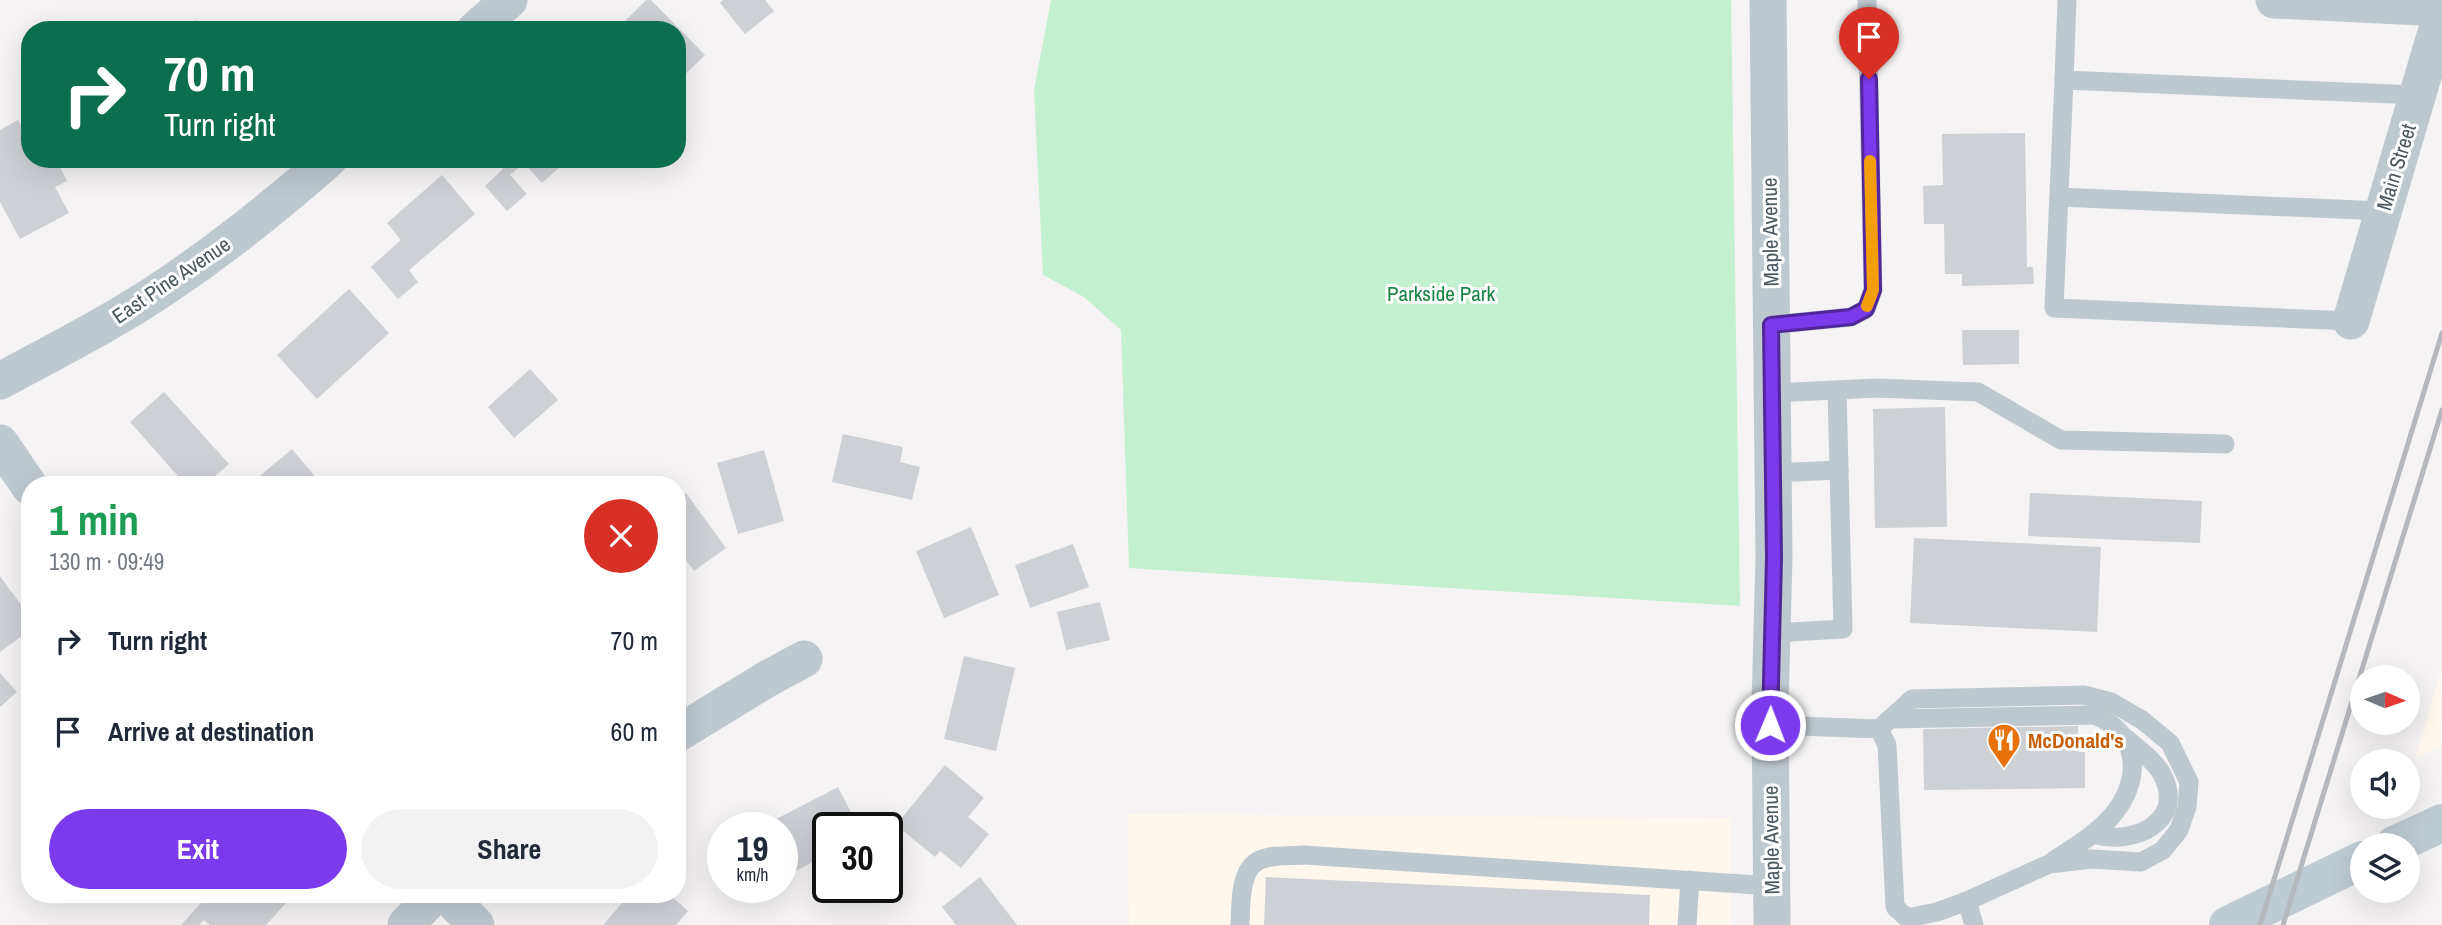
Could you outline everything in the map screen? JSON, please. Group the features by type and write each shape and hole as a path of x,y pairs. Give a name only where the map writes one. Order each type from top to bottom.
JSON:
{"main road":[{"path":"2420,833 2442,823"},
{"path":"2228,925 2350,866"}],"street":[{"path":"485,21 509,0"},
{"name":"Maple Avenue","path":"1768,0 1774,558 1770,725 1772,925"},
{"path":"2274,0 2442,10"},
{"name":"Main Street","path":"2351,321 2442,10"},
{"name":"East Pine Avenue","path":"0,381 109,322 167,286 219,249 318,168"},
{"path":"0,443 22,476"},
{"path":"686,728 804,659"},
{"path":"406,925 427,903"},
{"path":"455,903 477,925"}],"lane":[{"path":"1771,325 1851,317 1866,309 1873,290 1867,0"},
{"path":"2067,0 2054,308 2351,321"},
{"path":"2064,80 2418,95"},
{"path":"2059,197 2382,211"},
{"path":"1772,393 1877,388 1978,392 2061,440 2225,444"},
{"path":"1772,633 1843,629 1837,390"},
{"path":"1773,473 1839,470"},
{"path":"1885,724 1913,699 2084,695 2111,702 2142,720 2170,743 2189,782 2187,807 2179,830 2163,850 2141,862 2092,859 2049,863"},
{"path":"1770,725 1885,724 2094,715 2120,730 2157,766 2167,787 2164,811 2158,823 2145,832 2118,839 2092,834"},
{"path":"1885,724 1895,907 1907,918 1938,918 1967,901 2049,863 2092,834 2110,818 2127,788 2131,769 2131,749 2127,739"},
{"path":"1240,925 1242,892 1248,873 1258,861 1274,857 1304,855 1772,886"},
{"path":"1687,925 1690,880"},
{"path":"1967,901 1974,925"}],"shaded area":[{"path":"2442,667 2442,745 2420,756 2418,749"},
{"path":"1128,814 1731,818 1731,925 1129,925"}],"green space":[{"name":"Parkside Park","path":"1051,0 1731,0 1740,606 1129,568 1121,330 1084,297 1043,275 1034,90"}],"building":[{"path":"646,0 651,0 672,21 625,21"},
{"path":"723,0 765,0 774,11 745,34 720,3"},
{"path":"686,36 705,55 686,73"},
{"path":"18,120 21,126 21,168 60,168 67,181 55,187 69,213 20,239 0,202 0,130"},
{"path":"2025,133 2027,267 2033,267 2034,284 1962,286 1962,274 1945,274 1944,224 1924,224 1923,186 1943,185 1942,134"},
{"path":"518,168 510,175 527,194 507,211 485,186 503,169"},
{"path":"528,168 559,168 542,183"},
{"path":"442,175 475,214 409,270 418,282 398,299 371,267 401,240 387,223"},
{"path":"349,289 389,333 317,399 277,355"},
{"path":"1962,330 2019,330 2019,364 1963,365"},
{"path":"530,369 558,400 514,438 488,407"},
{"path":"164,392 229,464 215,476 178,476 130,422"},
{"path":"1945,407 1947,527 1875,528 1873,409"},
{"path":"843,434 903,447 900,462 920,467 912,500 832,482"},
{"path":"292,449 314,476 260,476"},
{"path":"764,450 784,521 738,534 717,463"},
{"path":"686,493 726,548 694,571 686,560"},
{"path":"2030,493 2202,501 2200,543 2028,536"},
{"path":"971,527 999,595 944,618 916,551"},
{"path":"1914,538 2101,547 2097,632 1910,623"},
{"path":"1073,544 1089,587 1030,608 1015,565"},
{"path":"0,576 21,605 21,637 0,652"},
{"path":"1100,602 1110,640 1066,650 1057,612"},
{"path":"964,656 1015,668 996,751 944,739"},
{"path":"0,673 17,692 0,707"},
{"name":"McDonald's","path":"2078,726 2079,752 2085,752 2085,788 1924,790 1923,729"},
{"path":"945,765 984,798 968,817 989,834 961,868 940,851 935,857 903,831 903,816"},
{"path":"838,787 851,812 812,812 812,862 798,870 798,812 790,812"},
{"path":"980,877 1017,925 956,925 942,907"},
{"path":"1266,877 1650,895 1649,925 1264,925"},
{"path":"201,903 286,903 266,925 210,925 204,920 199,925 181,925"},
{"path":"622,903 679,903 688,911 676,925 603,925"}],"railway":[{"path":"2260,925 2442,333"},
{"path":"2283,925 2442,410"}],"slow traffic":[{"path":"1867,306 1873,290 1870,161"}],"place":[{"name":"McDonald's","path":"2004,770"}],"route":[{"path":"1770,725 1774,558 1771,325 1851,317 1866,309 1873,290 1869,79"}]}
